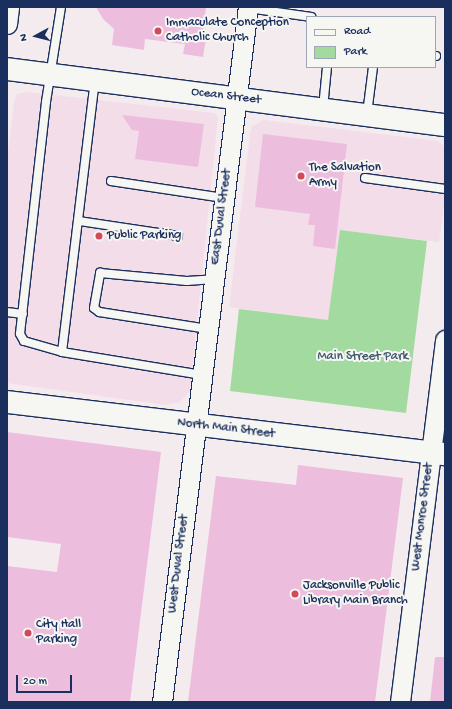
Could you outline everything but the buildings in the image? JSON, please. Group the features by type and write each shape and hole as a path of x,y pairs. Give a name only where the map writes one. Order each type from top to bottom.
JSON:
{"main road":[{"name":"Ocean Street","path":"7,69 445,125"},
{"name":"North Main Street","path":"7,402 196,426 438,453"}],"street":[{"path":"7,24 9,7"},
{"name":"East Duval Street","path":"196,426 248,7"},
{"name":"West Monroe Street","path":"400,702 438,453 445,340"},
{"name":"West Duval Street","path":"162,702 196,426"}],"lane":[{"path":"61,7 52,75 46,102 20,334 24,341 62,352 202,375"},
{"path":"248,7 306,16"},
{"path":"322,110 327,68"},
{"path":"367,115 373,68"},
{"path":"62,352 95,81"},
{"path":"365,178 445,189"},
{"path":"111,181 224,198"},
{"path":"79,221 178,236"},
{"path":"208,329 99,312 94,308 100,274 187,281 214,279"},
{"path":"7,312 23,314"}],"shaded area":[{"name":"Public Parking","path":"27,92 214,113 218,117 190,391 180,402 165,405 7,383 7,160 14,103 17,94"},
{"path":"264,120 438,141 445,147 445,197 439,242 340,230 328,320 229,307 250,135 252,126"}],"green space":[{"name":"Main Street Park","path":"340,230 427,241 406,413 230,391 239,309 328,320"}],"place":[{"name":"Immaculate Conception Catholic Church","path":"158,31"},
{"name":"The Salvation Army","path":"301,176"},
{"name":"Public Parking","path":"99,236"},
{"name":"Jacksonville Public Library Main Branch","path":"295,594"},
{"name":"City Hall Parking","path":"28,633"}]}
